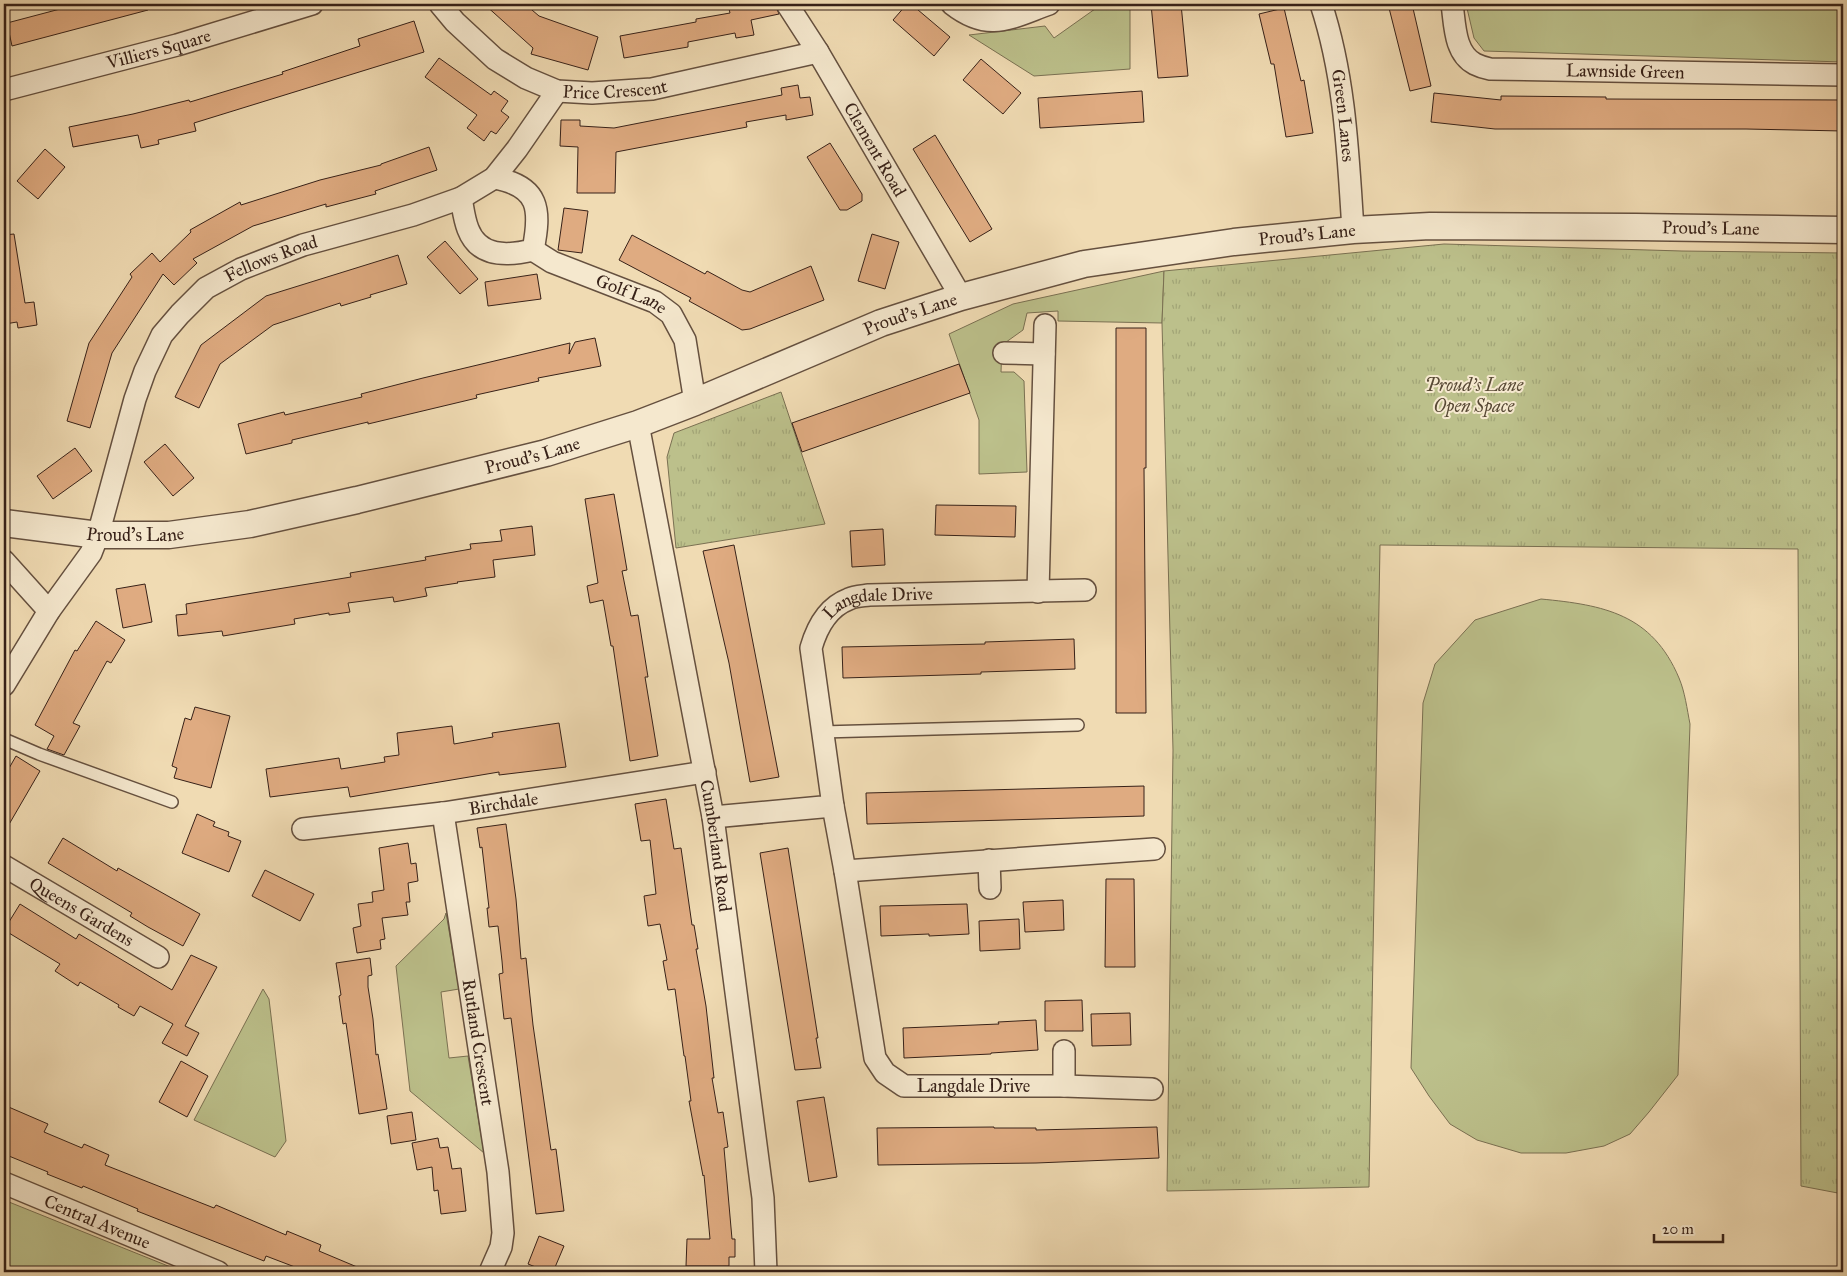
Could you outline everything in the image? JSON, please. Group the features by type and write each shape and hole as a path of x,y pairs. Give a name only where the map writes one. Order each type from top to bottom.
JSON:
{"street":[{"name":"Villiers Square","path":"4,90 177,45 312,4"},
{"name":"Price Crescent","path":"440,4 455,22 495,59 526,78 557,91 592,93 652,89 818,52"},
{"name":"Clement Road","path":"787,4 818,52 961,297"},
{"path":"952,4 963,13 982,20 1004,21 1049,4"},
{"name":"Green Lanes","path":"1321,4 1331,34 1340,80 1347,136 1353,230"},
{"name":"Lawnside Green","path":"1452,4 1457,40 1462,53 1473,64 1490,69 1843,75"},
{"name":"Fellows Road","path":"4,685 49,611 91,553 98,535 134,399 144,372 162,335 180,314 206,288 241,270 303,245 413,215 461,198 494,178 518,149 557,91"},
{"path":"461,198 468,230 485,250 514,255 533,250 537,229 536,208 532,198 526,190 508,180 494,178"},
{"name":"Proud's Lane","path":"4,522 98,535 169,535 250,524 357,500 546,453 638,424 882,323 961,297 1084,264 1234,242 1353,230 1459,226 1843,230"},
{"name":"Golf Lane","path":"533,250 552,262 655,302 671,314 685,340 695,402"},
{"path":"1038,592 1045,324"},
{"path":"1004,353 1044,354"},
{"name":"Cumberland Road","path":"638,424 713,817 763,1198 766,1272"},
{"path":"4,561 49,611"},
{"name":"Langdale Drive","path":"1085,590 869,595 849,599 830,611 816,630 811,648 822,732 875,1058 885,1073 904,1086 1064,1086 1152,1089"},
{"name":"Birchdale","path":"303,829 443,813 705,772"},
{"path":"713,817 833,806"},
{"name":"Rutland Crescent","path":"443,813 498,1172 503,1233 501,1247 490,1272"},
{"path":"845,871 1154,849"},
{"path":"989,860 990,888"},
{"name":"Queens Gardens","path":"4,866 158,957"},
{"path":"1064,1051 1064,1086"},
{"name":"Central Avenue","path":"4,1183 218,1272"}],"lane":[{"path":"822,732 1078,725"},
{"path":"4,738 39,754 172,802"}],"green space":[{"path":"1102,4 1130,4 1130,69 1034,76 969,35 1045,26 1054,38"},
{"path":"1466,4 1843,5 1843,62 1484,51 1474,38"},
{"name":"Proud's Lane Open Space","path":"1444,244 1682,251 1843,253 1843,1194 1801,1186 1798,549 1380,545 1369,1187 1167,1191 1173,750 1162,323 1164,271"},
{"path":"1164,271 1162,323 1058,321 1058,311 1027,313 1023,330 1002,345 1001,372 1014,372 1024,381 1027,472 979,474 979,420 949,334 1013,304"},
{"path":"781,392 825,524 676,548 667,457 674,433"},
{"path":"1541,599 1564,601 1605,610 1624,617 1640,626 1668,656 1679,678 1690,724 1678,1075 1630,1134 1604,1146 1566,1153 1521,1153 1477,1140 1450,1124 1411,1068 1423,703 1435,664 1475,620"},
{"path":"446,913 459,989 441,992 449,1058 468,1056 484,1153 410,1091 396,966 444,919"},
{"path":"263,989 269,999 286,1141 275,1157 194,1120"},
{"path":"4,1200 183,1272 4,1272"}],"building":[{"path":"79,4 147,4 148,10 12,46 7,23"},
{"path":"484,4 525,4 539,16 598,37 588,70 531,54 533,48"},
{"path":"735,4 775,4 779,14 751,20 754,35 736,38 735,33 688,42 688,47 624,58 620,36 696,22 696,19 730,13 729,9 736,8"},
{"path":"907,4 911,4 950,37 934,56 893,20"},
{"path":"1151,4 1181,4 1188,76 1158,78"},
{"path":"1388,4 1412,4 1431,86 1410,91"},
{"path":"1284,8 1301,81 1304,80 1313,133 1286,137 1274,64 1271,64 1259,14"},
{"path":"414,21 424,52 194,123 196,131 158,140 159,144 141,148 138,135 73,147 69,127 189,100 190,102 283,74 282,72 360,46 358,39"},
{"path":"439,58 491,95 494,91 508,101 501,111 509,117 496,134 491,131 484,141 467,128 477,115 425,77"},
{"path":"981,59 1021,93 1003,114 963,80"},
{"path":"798,85 800,98 810,97 813,115 786,120 786,115 746,122 747,127 616,152 615,193 577,193 578,147 560,146 561,120 580,120 580,126 614,128 782,95 781,88"},
{"path":"1142,91 1144,122 1040,128 1038,98"},
{"path":"1434,93 1501,100 1501,96 1606,97 1606,99 1843,100 1843,131 1495,129 1431,122"},
{"path":"935,135 992,229 970,242 913,149"},
{"path":"830,143 862,194 862,201 847,210 840,210 807,157"},
{"path":"429,147 437,170 375,191 376,194 326,207 326,204 253,226 193,259 197,263 174,285 163,274 112,353 90,428 67,421 89,343 132,277 130,274 152,253 160,262 191,232 190,230 240,202 241,205 320,180 381,165"},
{"path":"45,149 65,167 38,199 17,181"},
{"path":"564,208 588,211 582,253 558,250"},
{"path":"14,234 25,303 34,302 37,325 18,328 17,322 5,324 4,314 4,306 7,306 4,288 4,235"},
{"path":"872,234 899,242 885,289 858,281"},
{"path":"632,235 705,274 707,271 742,290 750,292 811,266 824,300 750,329 742,330 689,301 691,298 619,260"},
{"path":"445,241 478,279 460,294 427,257"},
{"path":"398,255 407,284 370,295 371,297 341,306 340,303 273,325 220,364 199,408 175,397 201,345 266,296"},
{"path":"537,274 541,299 488,306 485,282"},
{"path":"1116,328 1146,328 1146,468 1144,468 1146,713 1116,713"},
{"path":"595,338 601,366 538,378 539,381 476,395 477,398 292,440 292,443 246,454 238,424 284,412 285,415 362,397 361,394 570,343 569,354 575,342"},
{"path":"959,364 970,393 802,452 792,423"},
{"path":"165,444 194,478 173,496 144,462"},
{"path":"75,448 92,471 53,499 37,476"},
{"path":"614,494 627,570 622,571 631,616 638,615 648,677 645,677 658,756 630,761 613,646 611,646 603,600 590,603 587,586 598,583 585,499"},
{"path":"936,505 1016,506 1015,537 935,535"},
{"path":"532,526 535,555 493,560 495,577 425,588 427,596 394,602 393,597 348,603 350,612 329,615 329,613 294,619 295,624 223,636 222,631 178,636 176,615 187,614 186,604 351,577 350,573 426,560 425,557 471,549 470,544 502,541 500,530"},
{"path":"883,529 885,565 852,567 850,531"},
{"path":"734,545 779,777 750,782 729,663 703,551"},
{"path":"145,584 152,622 123,628 116,589"},
{"path":"96,621 125,640 111,663 107,661 73,723 80,726 64,755 47,749 54,736 35,725 75,650 77,651"},
{"path":"1074,639 1075,669 843,678 842,647 985,644 985,642"},
{"path":"195,707 230,716 211,788 174,778 177,768 172,766 185,718 191,720"},
{"path":"559,723 566,767 499,775 499,772 350,797 348,787 270,797 266,769 339,758 341,769 385,762 384,757 399,755 397,733 452,726 454,744 493,737 492,733"},
{"path":"16,756 40,771 4,833 4,777"},
{"path":"1144,786 1144,816 867,824 866,793"},
{"path":"666,799 674,849 681,848 706,1006 714,1078 712,1078 718,1113 723,1112 728,1147 724,1148 732,1239 735,1239 735,1257 729,1257 729,1266 686,1266 687,1239 710,1239 704,1175 689,1101 691,1101 675,989 668,990 663,961 667,960 660,924 648,926 644,896 656,894 650,840 641,841 635,804"},
{"path":"197,814 215,822 213,826 229,832 228,836 241,841 229,872 182,853"},
{"path":"506,824 516,899 521,959 526,958 533,1025 551,1150 556,1149 564,1211 536,1214 511,1018 504,1019 499,974 503,973 498,926 489,927 487,908 489,908 482,847 480,848 477,828"},
{"path":"63,838 117,871 118,868 200,914 183,946 130,916 132,913 48,863"},
{"path":"408,843 411,864 416,863 418,881 408,883 410,902 406,902 408,915 382,918 385,939 380,940 381,949 357,953 353,928 361,926 358,904 373,902 372,892 384,890 379,848"},
{"path":"788,848 821,1068 795,1070 760,853"},
{"path":"265,870 314,894 300,921 252,896"},
{"path":"1106,879 1134,879 1135,967 1105,967"},
{"path":"1063,900 1064,930 1025,932 1023,902"},
{"path":"20,904 76,939 79,934 172,990 191,955 217,967 185,1026 199,1033 187,1056 162,1043 173,1024 140,1006 134,1016 80,982 78,986 55,971 60,964 4,930"},
{"path":"967,904 969,934 881,936 880,906"},
{"path":"1019,919 1020,949 980,951 979,921"},
{"path":"370,958 372,975 368,976 368,987 376,1055 378,1054 387,1109 359,1114 346,1023 343,1024 336,963"},
{"path":"1082,1000 1083,1031 1045,1031 1045,1001"},
{"path":"1130,1013 1131,1045 1092,1046 1091,1014"},
{"path":"1036,1020 1038,1050 904,1058 903,1028 999,1024 998,1022"},
{"path":"181,1061 208,1076 187,1117 159,1102"},
{"path":"824,1097 837,1177 809,1182 797,1101"},
{"path":"4,1105 48,1124 44,1132 82,1148 84,1144 109,1155 105,1165 214,1208 216,1205 286,1235 287,1231 321,1245 319,1251 369,1272 308,1272 266,1256 264,1261 137,1211 138,1209 83,1186 82,1188 47,1174 48,1172 4,1154"},
{"path":"412,1112 416,1140 391,1144 387,1116"},
{"path":"1157,1127 1159,1158 1036,1163 878,1165 877,1128 1036,1128 1036,1130"},
{"path":"438,1138 440,1148 448,1147 452,1169 461,1168 466,1211 441,1214 438,1190 434,1191 432,1167 417,1170 412,1143"},
{"path":"539,1236 564,1246 553,1272 548,1272 528,1264"}]}
